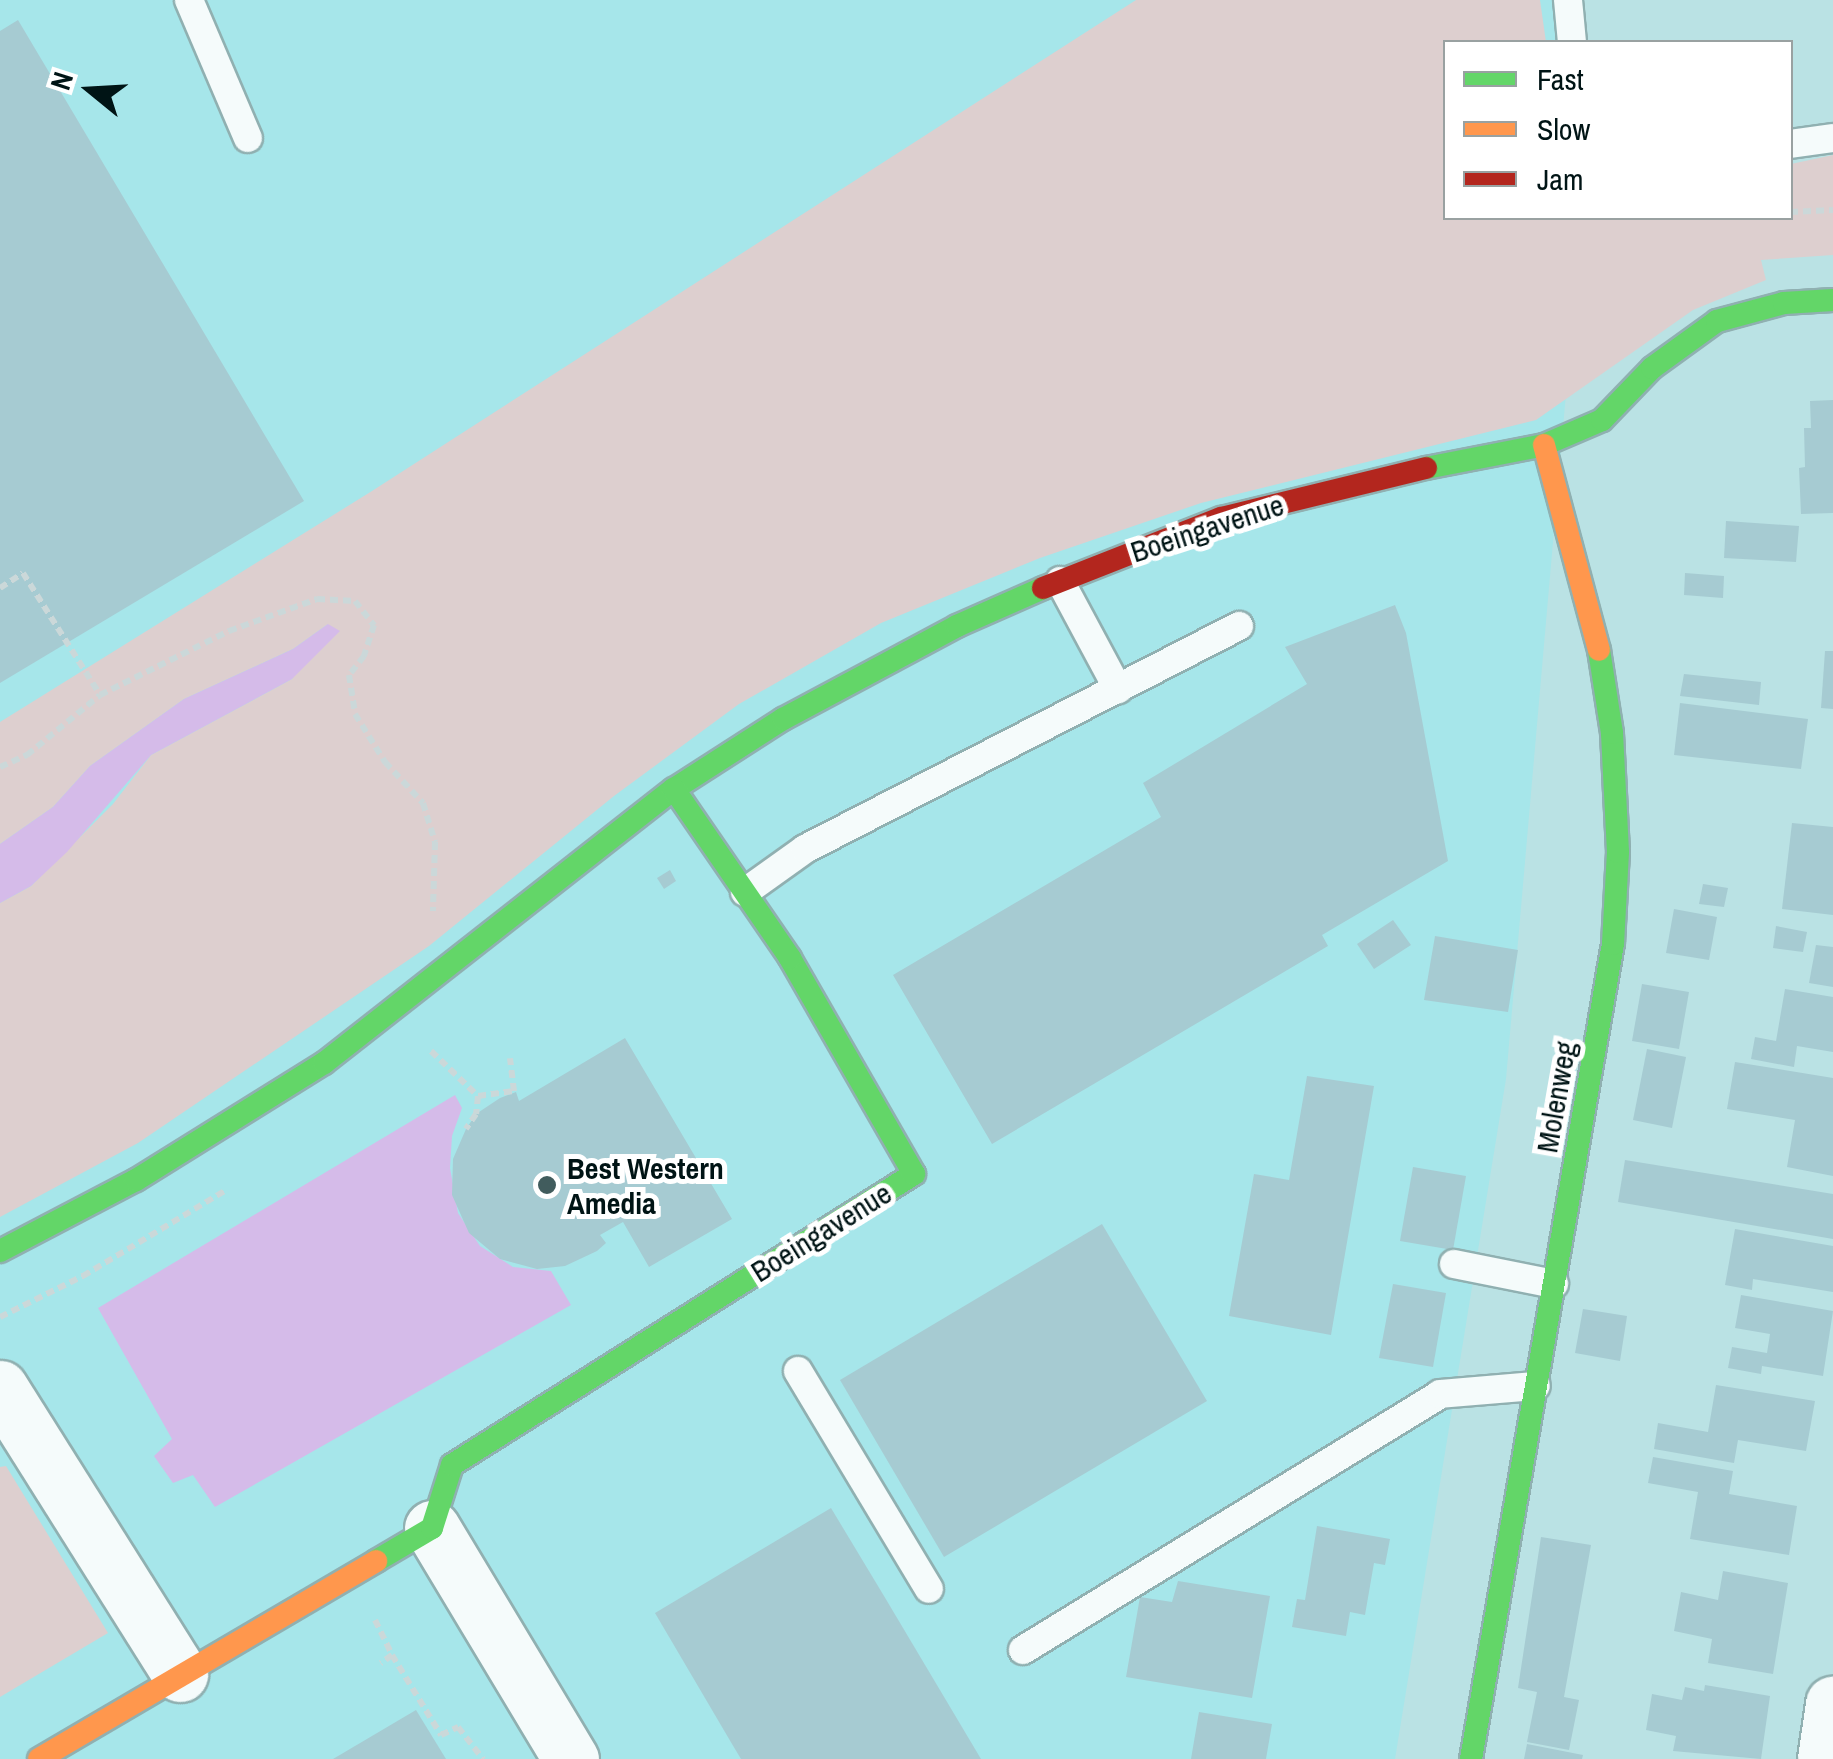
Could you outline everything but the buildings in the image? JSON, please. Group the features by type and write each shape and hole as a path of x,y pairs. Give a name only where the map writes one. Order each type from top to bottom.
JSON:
{"street":[{"name":"Boeingavenue","path":"0,1252 136,1180 324,1062 674,789 783,719 957,626 1221,518 1388,476 1544,446 1602,420 1652,368 1717,321 1784,304 1833,300"},
{"name":"Molenweg","path":"1471,1759 1612,944 1618,852 1612,733 1594,622 1544,446"},
{"name":"Boeingavenue","path":"432,1528 452,1464 914,1174 790,958 674,789"},
{"path":"0,1388 180,1674"},
{"path":"39,1759 432,1528 571,1759"},
{"path":"1825,1759 1833,1704"}],"lane":[{"path":"189,0 248,138"},
{"path":"1568,0 1572,40"},
{"path":"1793,144 1833,138"},
{"path":"1060,581 1118,688"},
{"path":"745,892 805,849 1240,626"},
{"path":"1454,1264 1554,1284"},
{"path":"798,1370 929,1588"},
{"path":"1023,1650 1440,1394 1536,1386"}],"path":[{"path":"1793,212 1833,210"},
{"path":"0,588 24,573 100,695"},
{"path":"0,767 26,755 100,695 229,631 317,598 355,601 374,625 364,656 350,675 355,714 385,762 423,803 435,842 436,977"},
{"path":"431,1051 478,1096"},
{"path":"478,1096 514,1091 510,1058"},
{"path":"466,1128 476,1114 478,1096"},
{"path":"392,1654 441,1736 458,1727 483,1759"}],"shaded area":[{"path":"0,0 1559,0 1563,40 1443,40 1443,220 1581,222 1506,1079 1395,1759 0,1759"},
{"path":"1136,0 1540,0 1546,40 1443,40 1443,220 1793,220 1793,164 1833,155 1833,255 1761,260 1766,280 1693,310 1536,420 1201,503 1040,558 881,623 739,704 614,796 429,946 138,1143 0,1217 0,903 31,886 113,804 151,755 292,679 328,624 293,649 184,699 90,766 53,807 0,844 0,722 372,491"},
{"path":"328,624 340,631 292,679 151,755 67,852 31,886 0,903 0,844 53,807 90,766 184,699 293,649"},
{"path":"455,1095 462,1108 452,1136 450,1168 458,1213 480,1246 513,1267 551,1271 571,1305 215,1507 193,1475 173,1483 154,1456 172,1439 98,1308"},
{"path":"6,1466 108,1633 0,1697 0,1467"}],"traffic: fast":[{"path":"1426,468 1544,445 1602,420 1652,368 1717,321 1784,303 1833,300"},
{"path":"0,1251 136,1180 324,1063 674,789 783,719 957,626 1043,588"},
{"path":"1471,1759 1613,944 1618,852 1612,733 1599,650"},
{"path":"376,1561 432,1528 452,1465 914,1174 790,958 674,789"}],"traffic: slow":[{"path":"1544,445 1599,650"},
{"path":"39,1759 376,1561"}],"traffic: jam":[{"path":"1043,588 1221,518 1426,468"}],"place":[{"name":"Best Western Amedia","path":"547,1185"}]}
